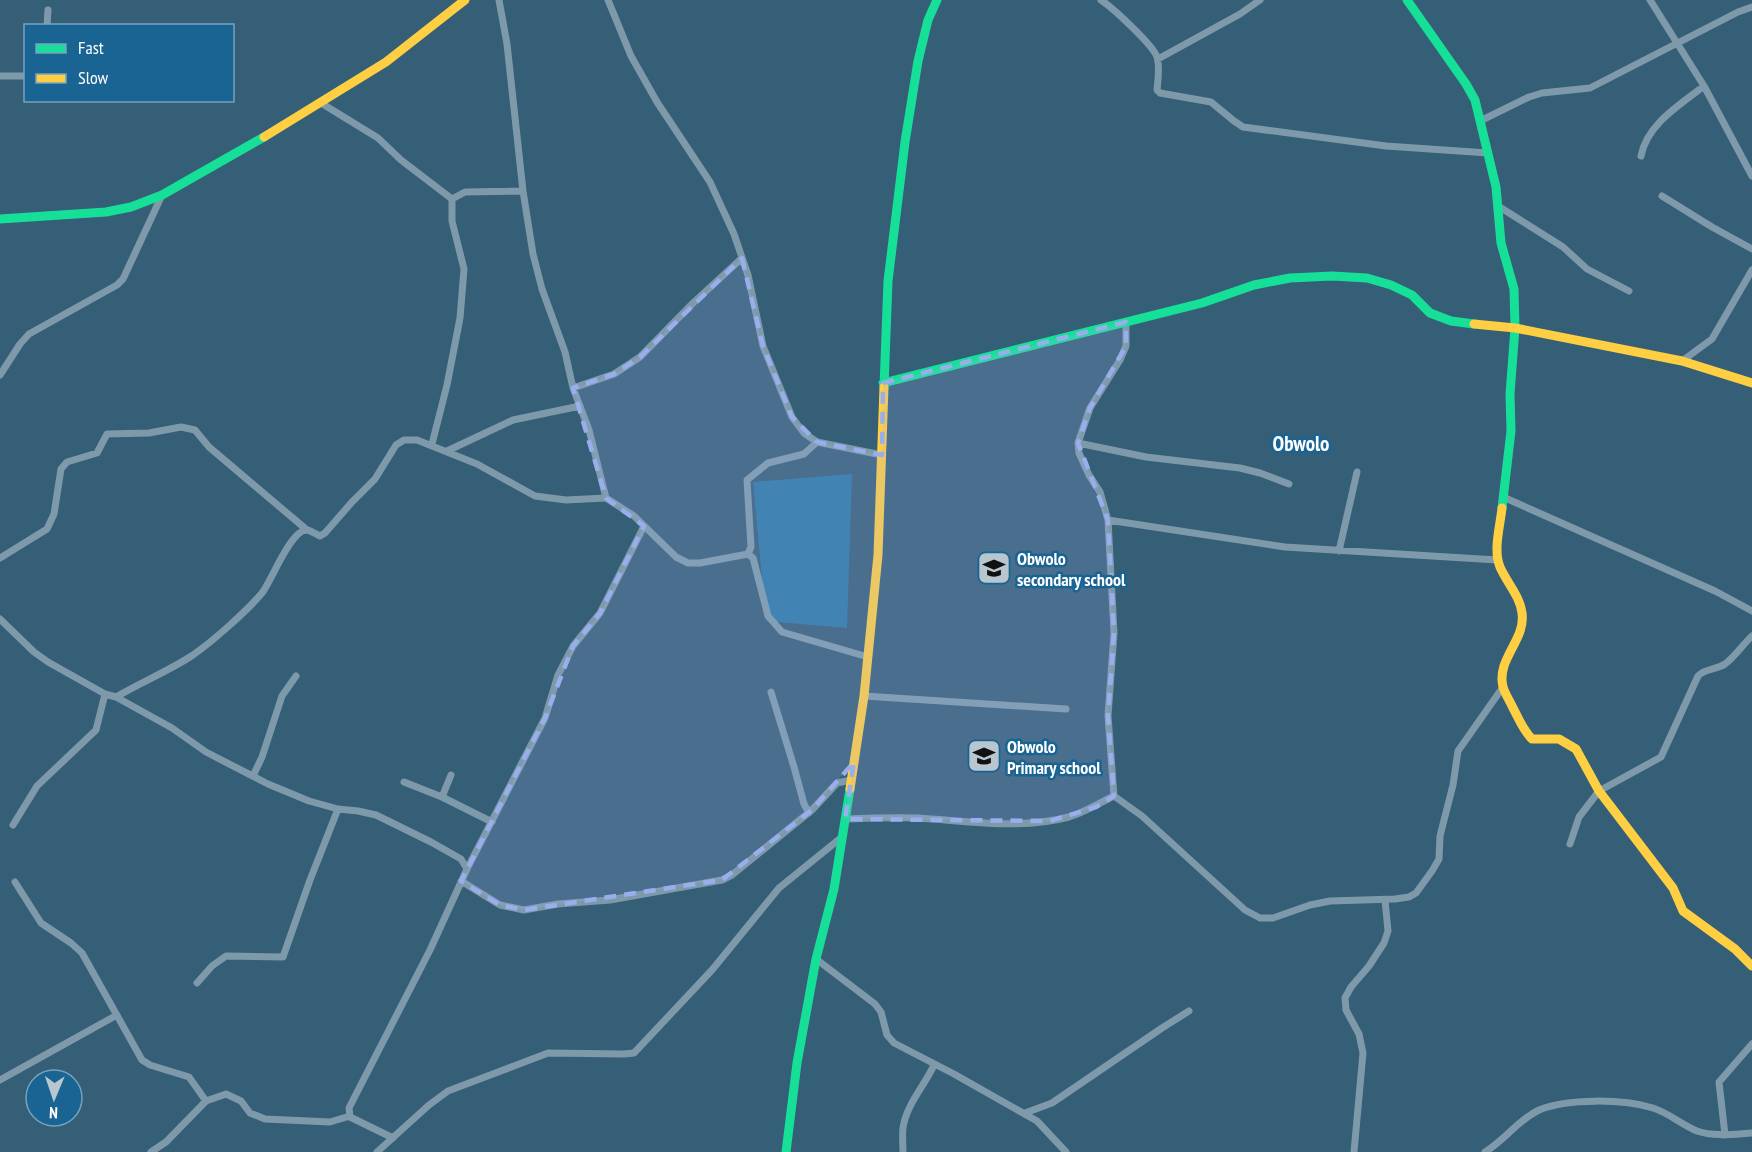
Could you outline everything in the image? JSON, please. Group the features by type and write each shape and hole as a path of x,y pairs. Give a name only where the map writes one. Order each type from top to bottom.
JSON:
{"street":[{"path":"0,219 106,212 131,207 182,186 386,62 465,0"},
{"path":"498,0 507,44 533,254 542,289 565,352 573,388 589,430 606,498"},
{"path":"608,0 631,56 657,102 710,182 734,234 769,363 792,417 804,433 817,442 882,455"},
{"path":"786,1152 797,1063 816,959 834,889 864,696 878,555 888,281 905,142 918,61 928,20 936,0"},
{"path":"1101,0 1117,12 1155,53 1158,58 1157,90 1160,93 1211,102 1243,127 1386,146 1488,153"},
{"path":"1158,58 1240,14 1260,0"},
{"path":"1407,0 1475,100 1496,187 1501,243 1514,289 1515,328 1510,394 1511,431 1497,560 1518,601 1523,626 1520,637 1505,664 1502,676 1503,687 1523,730 1532,739 1559,739 1576,749 1599,791 1673,888 1683,911 1735,949 1752,966"},
{"path":"1650,0 1704,86 1752,176"},
{"path":"1480,121 1542,93 1590,88 1752,7"},
{"path":"47,24 48,10"},
{"path":"0,76 24,76"},
{"path":"1641,156 1644,143 1661,121 1704,86"},
{"path":"321,103 378,138 401,160 452,199"},
{"path":"452,199 465,192 524,191"},
{"path":"0,375 29,334 117,285 123,279 162,195"},
{"path":"1662,196 1752,249"},
{"path":"432,444 447,385 460,318 464,268 452,220 452,199"},
{"path":"1498,206 1563,247 1587,269 1629,291"},
{"path":"573,388 614,374 640,357 693,303 742,258"},
{"path":"1682,361 1712,339 1752,270"},
{"path":"883,383 1202,303 1254,285 1290,278 1332,276 1367,278 1391,285 1412,295 1430,313 1451,321 1515,328 1682,361 1752,383"},
{"path":"1114,796 1108,716 1114,633 1108,520 1100,492 1079,453 1078,443 1090,408 1120,360 1126,346 1126,322"},
{"path":"447,451 513,420 580,406"},
{"path":"0,558 46,529 54,514 60,470 67,462 97,453 106,434 149,433 182,427 195,430 209,447 307,530 320,536 375,479 396,445 404,440 417,440 432,444 477,464 535,496 566,500 606,498 634,516 676,557 688,563 748,554 753,558 768,616 782,633 868,657"},
{"path":"748,554 751,547 747,480 768,463 804,454 817,442"},
{"path":"1078,443 1146,457 1240,468 1289,484"},
{"path":"1339,551 1356,472"},
{"path":"1503,497 1715,591 1752,611"},
{"path":"1108,520 1285,547 1497,560"},
{"path":"350,1116 349,1108 430,950 467,869 545,718 558,675 573,646 600,613 644,526"},
{"path":"116,697 193,655 219,634 263,592 288,547 302,531 307,530"},
{"path":"0,620 48,662 172,728 206,752 309,801 338,809 376,815 441,848 461,860 467,869"},
{"path":"1570,844 1579,817 1599,791 1661,757 1698,676 1703,671 1719,668 1728,662 1752,636"},
{"path":"253,776 262,757 282,696 296,676"},
{"path":"1114,796 1142,816 1245,910 1260,918 1273,918 1310,905 1330,901 1409,897 1416,893 1439,859 1440,836 1453,785 1458,751 1503,687"},
{"path":"771,692 804,804 809,813"},
{"path":"13,825 37,786 96,730 105,694"},
{"path":"864,696 1066,709"},
{"path":"442,798 451,775"},
{"path":"461,881 500,905 524,910 558,903 610,900 711,883 732,875 809,813 837,783 851,780"},
{"path":"404,782 492,822"},
{"path":"845,819 907,818 997,824 1050,821 1070,817 1096,807 1114,796"},
{"path":"197,983 212,966 226,956 283,957 338,809"},
{"path":"377,1152 429,1105 448,1092 548,1053 634,1053 712,970 779,888 842,837"},
{"path":"15,882 41,923 82,953 142,1060 150,1065 189,1077 206,1101"},
{"path":"1354,1152 1363,1053 1359,1034 1346,1010 1346,998 1351,987 1369,966 1384,943 1388,931 1385,900"},
{"path":"816,959 875,1004 881,1012 887,1035 894,1043 1025,1113 1037,1121 1066,1152"},
{"path":"1025,1113 1052,1103 1190,1011"},
{"path":"0,1080 117,1015"},
{"path":"1725,1135 1719,1082 1752,1044"},
{"path":"903,1152 903,1127 910,1106 934,1065"},
{"path":"151,1152 166,1142 206,1101 226,1094 241,1101 250,1113 265,1119 330,1122 350,1116 393,1138"},
{"path":"1485,1152 1527,1117 1542,1109 1595,1101 1620,1101 1654,1108 1696,1130 1725,1135 1752,1133"}],"highlighted area":[{"path":"742,258 763,346 792,417 817,442 882,455 883,383 1126,322 1126,346 1090,408 1078,443 1108,520 1114,633 1108,716 1114,796 1096,807 1050,821 845,819 854,762 812,810 722,880 524,910 500,905 461,881 545,718 573,646 600,613 644,526 606,498 573,388 614,374 640,357"}],"shaded area":[{"path":"852,474 847,628 766,621 753,482"}],"traffic: fast":[{"path":"884,387 888,281 905,142 918,61 928,20 937,0"},
{"path":"1407,0 1475,100 1496,187 1501,243 1514,289 1515,328 1510,394 1511,431 1502,508"},
{"path":"0,219 106,212 131,207 162,195 264,137"},
{"path":"883,383 1202,303 1254,285 1290,278 1332,276 1367,278 1391,285 1412,295 1430,313 1451,321 1474,324"},
{"path":"786,1152 797,1063 816,959 834,889 850,789"}],"traffic: slow":[{"path":"264,137 386,62 465,0"},
{"path":"1474,324 1515,328 1682,361 1752,383"},
{"path":"850,789 864,696 878,555 884,387"},
{"path":"1502,508 1497,546 1498,560 1519,601 1522,613 1520,632 1507,658 1502,677 1504,690 1521,724 1532,739 1559,739 1576,749 1599,791 1673,888 1683,911 1735,949 1752,966"}],"place":[{"name":"Obwolo secondary school","path":"994,568"},
{"name":"Obwolo Primary school","path":"984,756"}],"district":[{"name":"Obwolo","path":"1301,443"}]}
